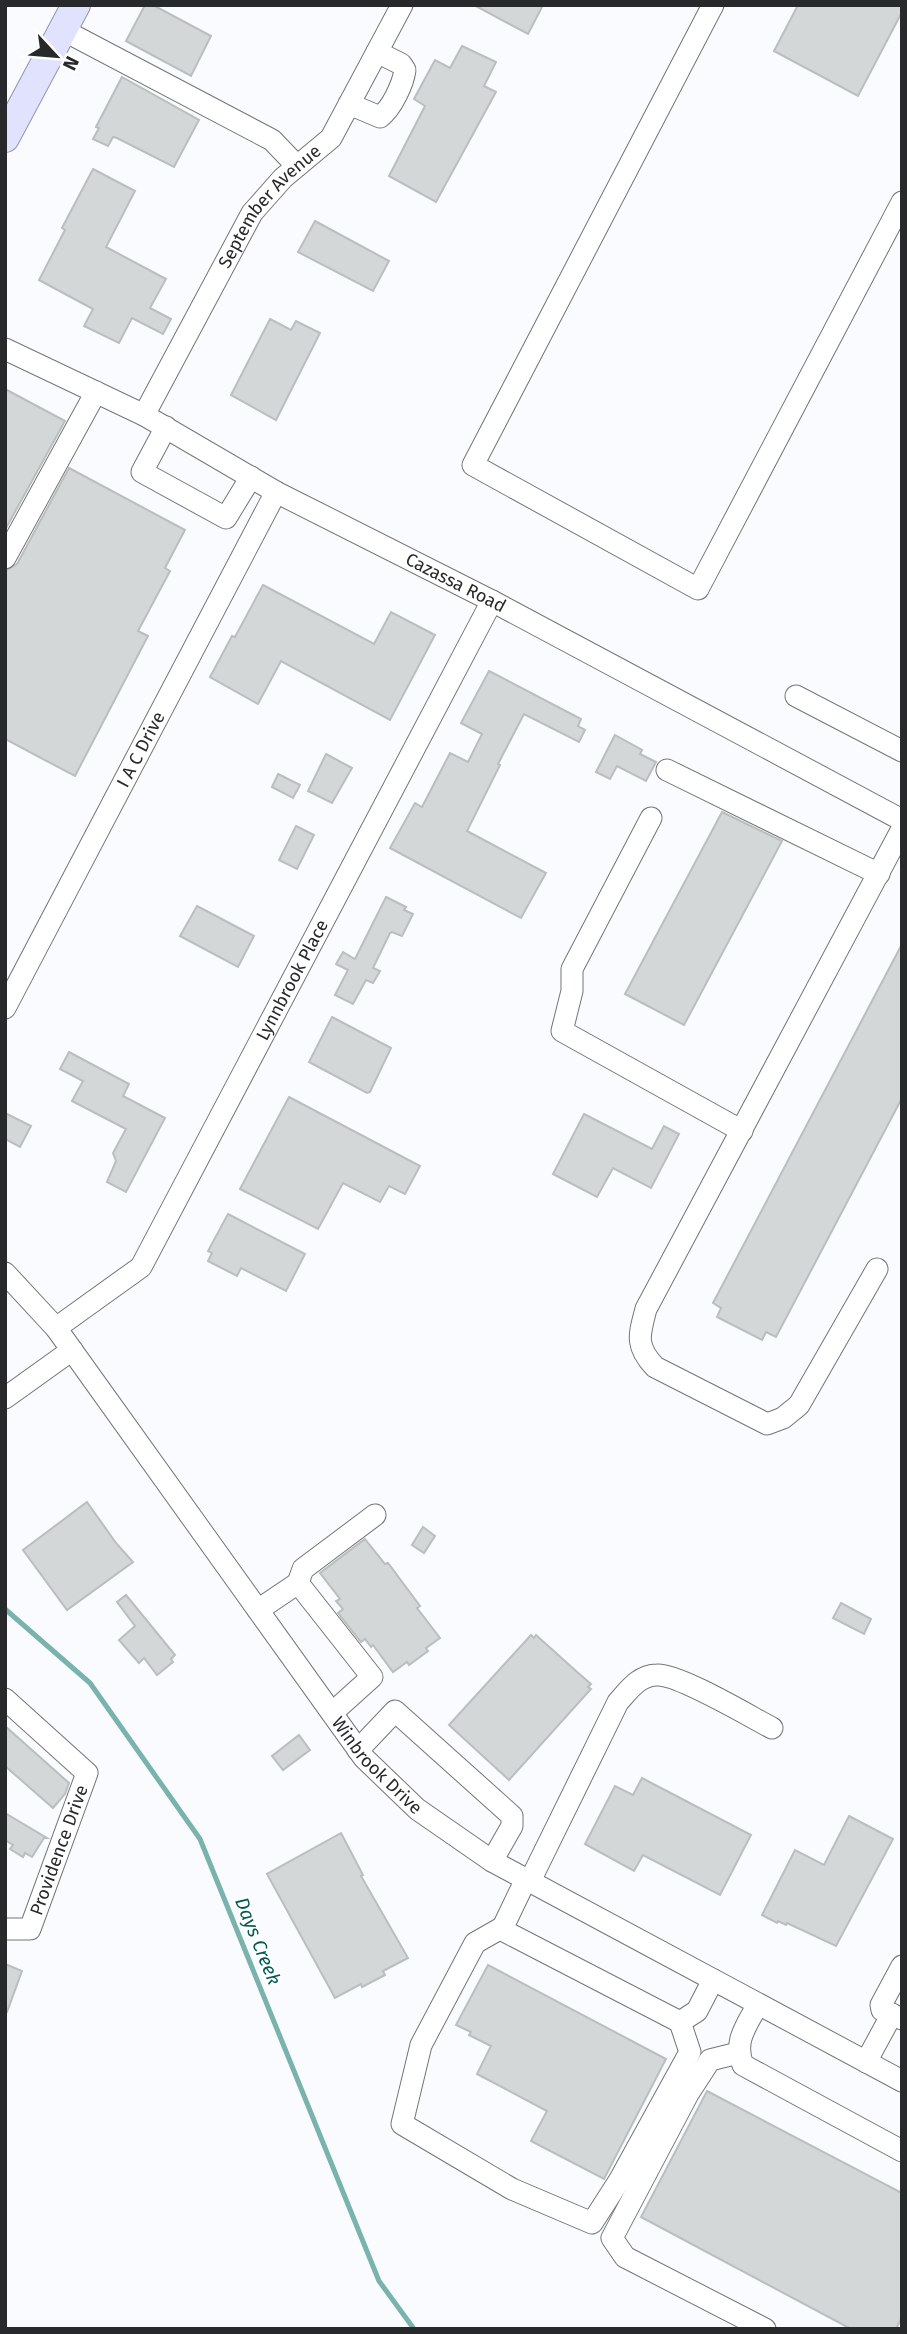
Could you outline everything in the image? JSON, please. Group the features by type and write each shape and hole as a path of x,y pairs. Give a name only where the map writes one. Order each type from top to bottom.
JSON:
{"main road":[{"path":"5,138 69,17"}],"street":[{"name":"September Avenue","path":"144,415 252,213 284,178 331,138 402,5"},
{"path":"713,5 473,466 698,589 902,202"},
{"path":"69,17 272,140 298,166"},
{"path":"349,104 374,116 380,117 386,112 404,78 405,70 401,64 377,52"},
{"name":"Cazassa Road","path":"5,349 144,415 276,492 492,601 902,820"},
{"path":"5,558 96,392"},
{"path":"166,427 142,472 226,518 251,477"},
{"name":"I A C Drive","path":"5,1008 276,492"},
{"name":"Lynnbrook Place","path":"56,1328 141,1267 492,601"},
{"path":"796,696 902,751"},
{"path":"667,769 878,874"},
{"path":"651,818 572,969 572,991 562,1031 742,1130"},
{"path":"877,1269 799,1405 783,1418 767,1424 655,1367 644,1356 638,1337 646,1310 902,829"},
{"name":"Winbrook Drive","path":"5,1273 56,1328 358,1750 416,1809 492,1861 902,2081"},
{"path":"5,1398 72,1350"},
{"path":"258,1610 298,1583 303,1569 375,1515"},
{"path":"298,1583 372,1678 332,1713"},
{"path":"503,1927 506,1932 680,2022 690,2052 619,2181 592,2223 512,2189 402,2124 421,2045 475,1943 503,1927 618,1702 638,1680 657,1675 678,1679 772,1728"},
{"name":"Providence Drive","path":"5,1699 87,1773 30,1929 5,1929"},
{"path":"358,1750 395,1712 512,1816 512,1826 492,1861"},
{"path":"866,2062 897,2016 882,2010 881,2005 902,1966"},
{"path":"680,2022 697,2011 713,1980"},
{"path":"758,2004 740,2038 738,2053 743,2065 902,2151"},
{"path":"738,2053 710,2060 688,2094 612,2238 625,2257 765,2329"}],"building":[{"path":"145,5 153,5 211,36 191,76 126,41"},
{"path":"474,5 543,5 528,34"},
{"path":"798,5 902,5 902,12 858,96 774,51"},
{"path":"462,46 496,62 484,86 496,92 436,202 389,176 425,106 414,99 435,60 450,68"},
{"path":"122,77 199,120 174,167 117,138 113,137 108,146 93,139 99,128 96,127"},
{"path":"93,169 135,191 106,247 166,279 150,308 171,319 163,334 132,318 119,343 84,326 93,309 39,280"},
{"path":"315,221 389,261 373,291 298,252"},
{"path":"270,319 291,330 296,321 320,333 276,420 231,395"},
{"path":"5,389 65,421 5,530"},
{"path":"69,468 185,530 165,568 170,571 138,631 148,636 75,776 5,739 5,571 17,564"},
{"path":"263,585 374,644 391,612 435,635 390,720 281,661 258,704 210,677"},
{"path":"489,671 581,719 578,726 585,730 579,742 524,714 467,831 546,873 521,918 390,848 415,803 422,807 450,753 468,762 482,734 461,723"},
{"path":"615,735 642,750 640,754 656,762 646,781 617,766 610,779 596,772"},
{"path":"326,754 352,768 332,803 308,791"},
{"path":"278,774 300,785 293,798 272,787"},
{"path":"722,812 782,841 684,1025 625,994"},
{"path":"296,826 314,835 297,869 279,860"},
{"path":"386,897 406,907 404,910 413,914 402,936 390,933 373,968 380,971 373,983 366,980 353,1004 335,995 348,970 336,964 343,952 355,959"},
{"path":"197,906 254,936 238,967 180,936"},
{"path":"902,944 902,1098 776,1337 766,1332 762,1340 717,1317 721,1308 713,1303"},
{"path":"332,1017 391,1048 370,1092 367,1093 309,1062"},
{"path":"69,1052 129,1084 123,1096 165,1118 126,1192 107,1182 116,1161 113,1153 126,1129 72,1101 83,1081 60,1069"},
{"path":"289,1097 420,1166 405,1194 389,1186 380,1202 343,1183 318,1229 240,1189"},
{"path":"5,1113 31,1126 20,1147 5,1139"},
{"path":"584,1114 652,1149 664,1126 679,1134 651,1188 613,1168 597,1197 553,1174"},
{"path":"228,1214 305,1254 286,1291 241,1268 237,1276 208,1261 212,1253 208,1251"},
{"path":"87,1502 133,1562 67,1610 23,1550"},
{"path":"423,1527 435,1536 424,1553 412,1545"},
{"path":"365,1539 385,1564 388,1563 440,1638 409,1665 407,1662 393,1672 373,1645 371,1647 365,1639 361,1642 338,1613 343,1609 336,1601 340,1599 320,1573"},
{"path":"126,1595 175,1655 171,1659 173,1662 157,1675 144,1658 139,1663 119,1640 135,1626 117,1602"},
{"path":"841,1603 871,1619 864,1634 833,1618"},
{"path":"531,1635 534,1638 536,1635 591,1684 588,1687 591,1689 509,1780 449,1725"},
{"path":"5,1726 69,1783 65,1794 53,1808 5,1766"},
{"path":"299,1735 310,1750 283,1770 272,1756"},
{"path":"642,1778 751,1835 720,1895 643,1855 634,1871 585,1844 615,1786 633,1795"},
{"path":"5,1813 47,1838 44,1838 32,1857 25,1853 23,1857 10,1849 13,1845 5,1840"},
{"path":"849,1816 893,1839 836,1946 787,1923 777,1923 762,1915 795,1850 824,1865"},
{"path":"341,1833 363,1875 361,1876 408,1958 383,1971 385,1975 335,1998 267,1874"},
{"path":"5,1964 22,1971 7,2012 5,2012"},
{"path":"488,1965 666,2059 604,2179 531,2141 547,2111 477,2074 491,2046 456,2025"},
{"path":"707,2091 902,2193 902,2317 896,2329 851,2329 641,2217"}],"waterway":[{"name":"Days Creek","path":"5,1609 90,1683 200,1839 379,2281 414,2329"}]}
